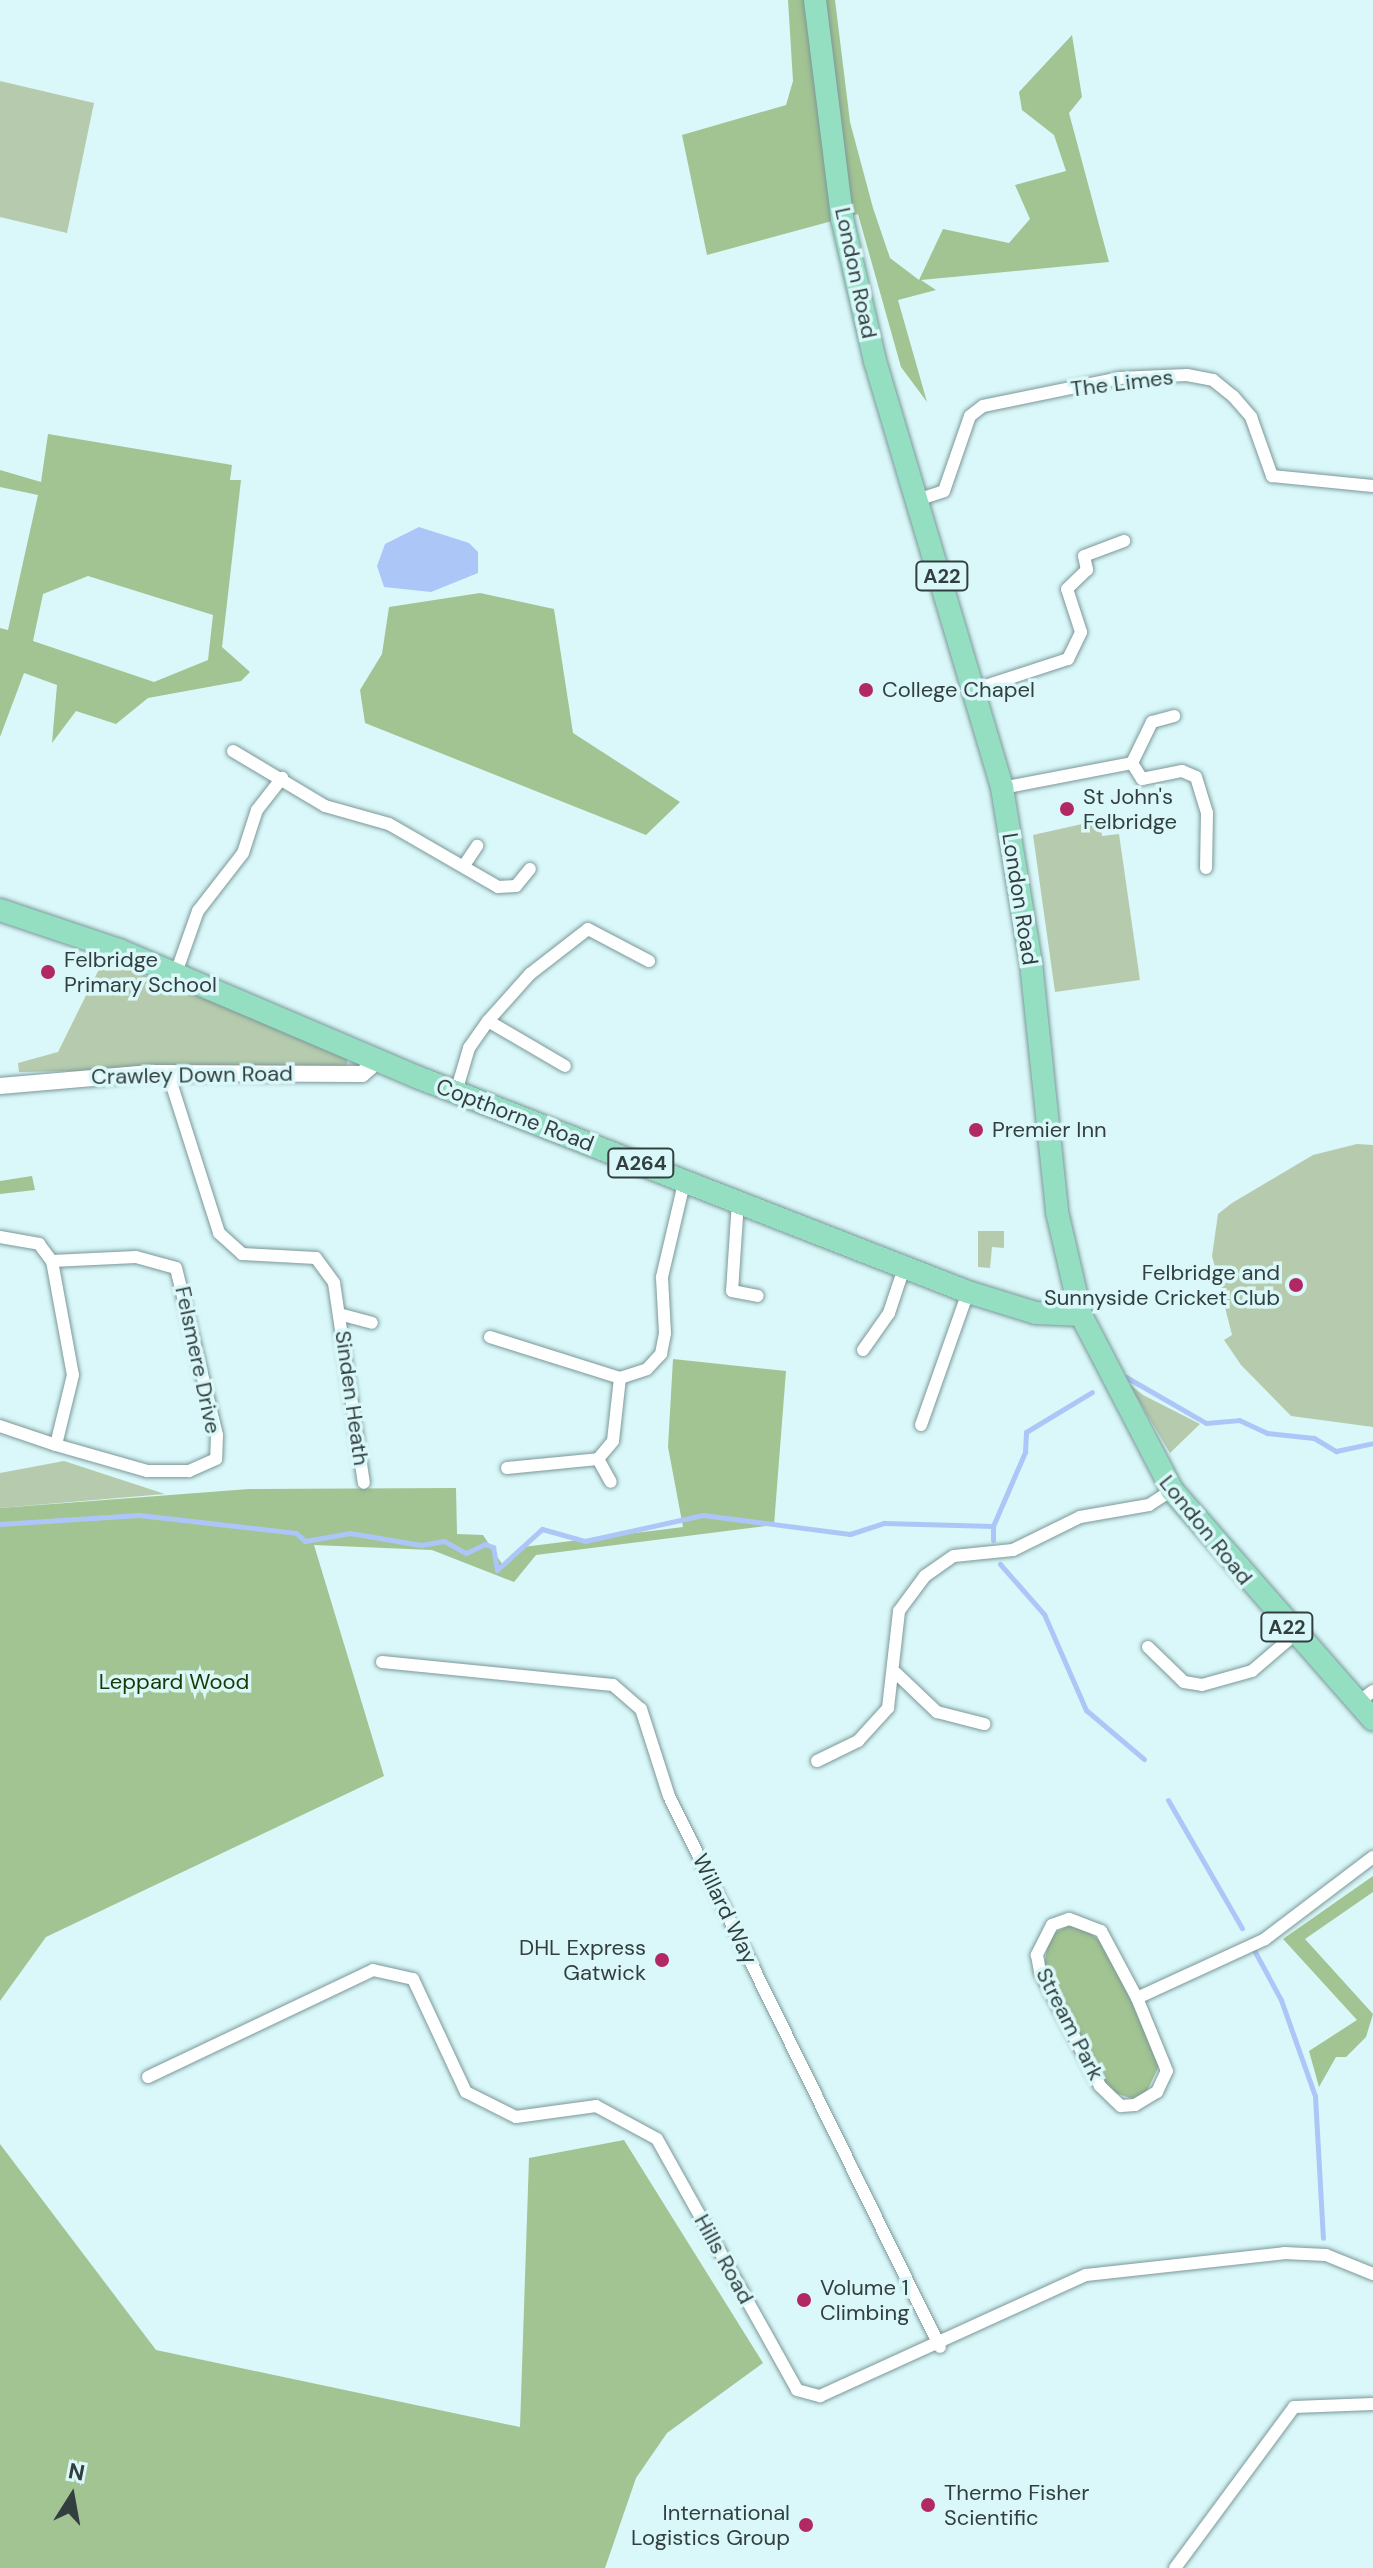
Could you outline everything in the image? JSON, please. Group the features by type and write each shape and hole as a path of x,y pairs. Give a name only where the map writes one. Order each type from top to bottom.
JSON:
{"highway":[{"name":"London Road","path":"815,0 842,218 875,361 920,499 1002,788 1031,963 1057,1212 1081,1315 1172,1490 1294,1635 1365,1697 1373,1720"},
{"name":"Copthorne Road","path":"0,910 176,973 456,1092 968,1292 1036,1313 1081,1315"}],"street":[{"name":"The Limes","path":"920,499 944,491 970,416 983,406 1119,378 1187,375 1213,380 1242,407 1272,476 1373,486"},
{"path":"976,689 1068,659 1081,632 1067,589 1087,570 1084,556 1124,541"},
{"path":"1132,763 1152,722 1174,716"},
{"path":"233,751 325,806 389,824 506,889 530,869"},
{"path":"1002,788 1132,763"},
{"path":"1132,763 1142,779 1182,771 1196,777 1207,813 1206,868"},
{"path":"176,973 198,911 243,853 257,810 282,778"},
{"path":"465,864 477,846"},
{"path":"456,1092 469,1048 488,1021 530,974 588,929 649,961"},
{"path":"488,1021 565,1066"},
{"name":"Crawley Down Road","path":"0,1086 168,1073 362,1074 378,1060"},
{"name":"Sinden Heath","path":"168,1073 219,1233 242,1254 316,1258 334,1283 364,1483"},
{"path":"490,1337 620,1378 647,1369 661,1354 662,1277 685,1179"},
{"path":"738,1201 732,1291 758,1296"},
{"path":"0,1237 39,1244 52,1261 73,1375 56,1445 0,1426"},
{"name":"Felsmere Drive","path":"52,1261 136,1257 176,1268 217,1435 216,1459 189,1471 147,1471 56,1445"},
{"path":"863,1350 889,1313 905,1265"},
{"path":"921,1425 968,1292"},
{"name":"Sinden Heath","path":"339,1314 372,1323"},
{"path":"507,1468 598,1459 613,1441 620,1378"},
{"path":"598,1459 611,1482"},
{"path":"817,1761 878,1723 896,1673 899,1611 925,1576 954,1556 1013,1550 1080,1517 1149,1505 1172,1490"},
{"path":"1148,1647 1184,1682 1202,1685 1252,1671 1294,1635"},
{"name":"Willard Way","path":"382,1662 613,1685 641,1709 669,1796 940,2347"},
{"path":"896,1673 937,1712 984,1724"},
{"path":"1137,1998 1265,1939 1373,1857"},
{"name":"Stream Park","path":"1069,1919 1101,1931 1137,1998 1167,2071 1148,2100 1121,2106 1100,2086 1040,1972 1037,1955 1052,1925 1069,1919"},
{"name":"Hills Road","path":"148,2077 373,1970 413,1979 466,2092 516,2117 596,2106 657,2139 797,2390 820,2396 940,2347 1078,2277 1111,2269 1307,2253 1373,2274"},
{"path":"1175,2568 1294,2407 1373,2404"}],"green space":[{"path":"788,0 835,0 850,122 873,208 890,258 919,280 943,229 1009,243 1030,219 1015,185 1066,171 1054,135 1022,110 1019,92 1072,35 1082,97 1069,113 1109,262 921,280 936,290 898,300 927,402 901,367 858,214 707,255 682,135 786,105 793,81"},
{"path":"0,81 94,103 67,233 0,217"},
{"path":"48,434 232,465 230,480 241,480 222,647 250,672 241,681 148,698 116,724 76,711 52,743 57,685 24,673 0,737 0,628 8,630 38,495 0,487 0,470 41,482","holes":["88,576 213,615 208,660 154,682 33,641 43,594"]},
{"path":"480,593 554,609 573,733 680,802 646,835 365,723 360,690 382,654 389,607"},
{"path":"1100,820 1102,836 1119,834 1140,980 1055,992 1033,835"},
{"path":"104,959 347,1055 347,1066 19,1072 18,1063 58,1052"},
{"name":"Felbridge and Sunnyside Cricket Club","path":"1357,1144 1373,1145 1373,1427 1291,1416 1241,1365 1224,1340 1232,1335 1212,1256 1218,1214 1232,1203 1313,1155"},
{"path":"32,1176 35,1190 0,1194 0,1181"},
{"path":"978,1231 1004,1231 1004,1248 992,1247 990,1268 978,1267"},
{"name":"Leppard Wood","path":"673,1359 786,1371 774,1525 536,1555 514,1582 432,1550 314,1545 384,1776 46,1937 0,2001 0,1508 249,1489 456,1488 457,1534 483,1535 502,1564 523,1547 683,1527 668,1447"},
{"path":"1129,1384 1143,1395 1200,1424 1170,1453"},
{"path":"64,1461 165,1494 0,1508 0,1473"},
{"path":"1373,1876 1373,1892 1305,1939 1373,2014 1366,2037 1346,2057 1336,2057 1319,2087 1309,2051 1357,2020 1283,1939"},
{"path":"1069,1925 1084,1927 1104,1945 1161,2062 1145,2095 1133,2099 1109,2091 1044,1967 1049,1936"},
{"path":"624,2140 763,2363 667,2433 636,2478 605,2568 0,2568 0,2144 156,2350 520,2427 529,2158"}],"water":[{"path":"419,527 469,543 478,552 478,573 431,592 384,587 377,566 385,544"}],"waterway":[{"path":"1126,1377 1206,1423 1239,1420 1267,1433 1314,1438 1336,1451 1373,1443"},
{"path":"993,1526 1025,1452 1026,1432 1092,1392"},
{"path":"0,1524 139,1515 296,1533 305,1541 350,1533 421,1545 444,1541 466,1553 485,1544 493,1547 497,1570 542,1529 585,1541 703,1515 850,1534 884,1523 993,1526 993,1540"},
{"path":"1000,1564 1044,1614 1086,1710 1144,1759"},
{"path":"1168,1800 1242,1928"},
{"path":"1254,1950 1281,2000 1315,2096 1323,2238"}],"place":[{"name":"College Chapel","path":"866,690"},
{"name":"St John's Felbridge","path":"1067,809"},
{"name":"Felbridge Primary School","path":"48,972"},
{"name":"Premier Inn","path":"976,1130"},
{"name":"Felbridge and Sunnyside Cricket Club","path":"1296,1285"},
{"name":"DHL Express Gatwick","path":"662,1960"},
{"name":"Volume 1 Climbing","path":"804,2300"},
{"name":"Thermo Fisher Scientific","path":"928,2505"},
{"name":"International Logistics Group","path":"806,2525"}]}
